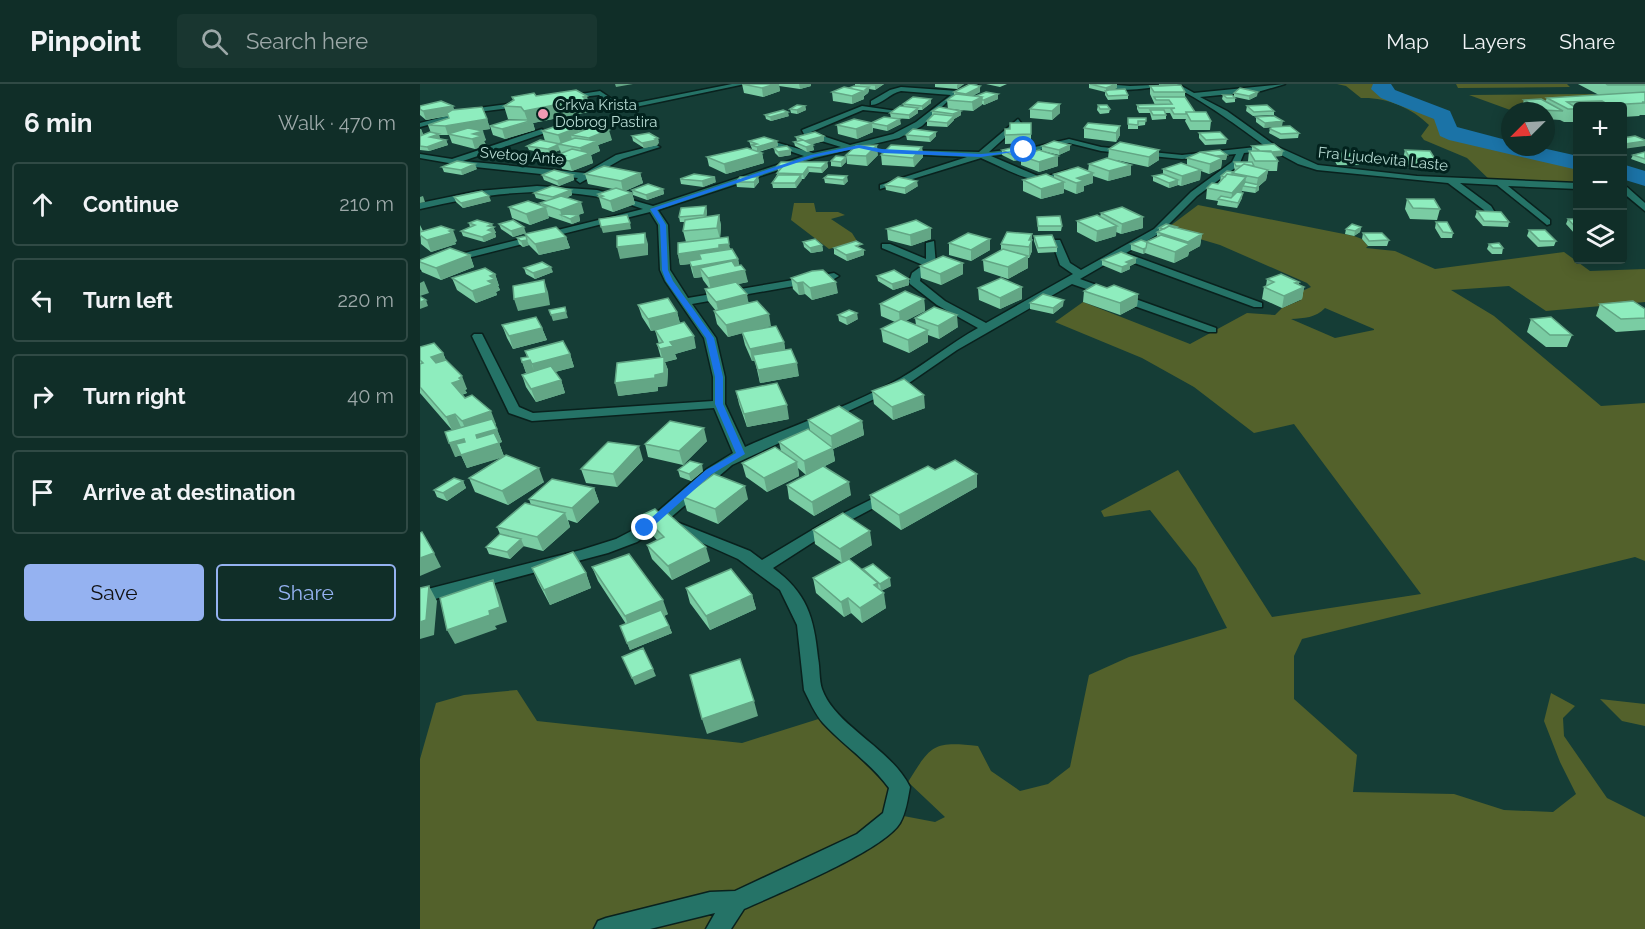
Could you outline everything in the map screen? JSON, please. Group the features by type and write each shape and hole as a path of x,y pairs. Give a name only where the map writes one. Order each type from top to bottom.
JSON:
{"street":[{"path":"556,99 600,93 616,105 638,106 742,84"},
{"path":"420,267 653,209 812,156 856,147 910,129 946,100 975,84"},
{"path":"1106,84 1130,88 1173,84"},
{"name":"Fra Ljudevita Laste","path":"1173,84 1195,95 1273,148 1317,167 1417,179 1573,186"},
{"path":"1195,95 1260,89 1282,84"},
{"path":"874,103 892,91 901,89 959,93"},
{"path":"420,125 478,110 533,102"},
{"path":"882,151 856,147 808,134 806,130 862,108 893,111"},
{"path":"883,187 981,155 1018,120"},
{"path":"452,162 542,131"},
{"path":"894,152 981,155 1035,149 1069,141 1101,149 1182,157 1273,148"},
{"path":"778,144 812,156"},
{"path":"572,189 586,176 619,157 656,147"},
{"path":"420,597 632,537 659,519 709,472 741,454 899,386 927,369 953,347 1119,255 1157,231 1194,194 1236,163 1241,151"},
{"path":"981,155 1037,179 1049,179 1068,172"},
{"name":"Svetog Ante","path":"420,156 452,162 586,176"},
{"path":"1451,181 1488,208 1494,219"},
{"path":"1500,183 1548,222"},
{"path":"420,206 478,194 572,189 613,195 653,209 663,225 665,270 670,281 710,338 719,377 719,404 741,454"},
{"path":"1627,190 1645,192"},
{"path":"1627,192 1645,208"},
{"path":"1057,242 1065,265 1077,278 1212,330"},
{"path":"931,243 931,265"},
{"path":"886,246 931,265"},
{"path":"1119,255 1258,304"},
{"path":"931,265 916,275 914,282 941,303 986,328"},
{"path":"686,302 834,276"},
{"path":"478,336 514,410 532,417 719,404"},
{"path":"761,568 827,527 901,490"},
{"path":"606,929 710,903 736,902 865,841 892,818 900,787 882,763 828,716 813,690 806,625 787,587 744,555 659,519"},
{"path":"718,929 736,902"}],"green space":[{"path":"1337,84 1374,84 1375,90 1382,95 1433,115 1440,123 1440,129 1457,138 1501,149 1501,156 1529,156 1573,167 1573,186 1493,183 1467,158 1424,140 1421,136 1429,125 1414,113 1388,101 1361,98 1346,86"},
{"path":"1456,84 1567,84 1570,87 1458,88"},
{"path":"1593,94 1607,102 1573,102 1573,106 1555,106 1555,102 1501,102 1501,107 1469,95"},
{"path":"794,203 814,203 816,212 838,212 845,215 831,219 852,233 857,241 829,249 791,220"},
{"path":"1198,205 1354,236 1362,239 1368,246 1366,248 1395,251 1435,269 1564,252 1573,259 1573,264 1580,264 1590,271 1645,269 1645,302 1546,311 1509,286 1451,290 1494,316 1601,406 1645,403 1645,561 1635,557 1302,639 1294,656 1294,699 1357,755 1353,792 1454,794 1504,810 1553,812 1576,794 1560,762 1544,721 1551,693 1575,706 1563,718 1564,736 1607,798 1645,817 1645,929 420,929 420,759 436,703 464,695 517,690 537,721 742,743 828,716 900,787 893,814 935,822 945,817 908,782 922,760 935,748 951,744 978,746 991,771 1020,791 1048,784 1070,767 1089,675 1129,657 1227,628 1196,568 1150,510 1104,517 1101,511 1178,470 1272,617 1421,594 1294,424 1254,433 1194,387 1142,358 1055,322 1083,302 1190,344 1247,313 1275,315 1282,308 1301,300 1293,295 1311,287 1307,283 1220,245 1166,229","holes":["1325,308 1374,330 1335,338 1291,319 1314,316"]},
{"path":"1600,699 1645,704 1645,726 1622,721"}],"building":[{"path":"742,84 775,84 762,88"},
{"path":"970,84 980,87 966,94 954,92"},
{"path":"1090,84 1116,84 1106,88"},
{"path":"1160,84 1176,84 1177,85 1161,86"},
{"path":"1606,84 1645,84 1645,85 1608,85"},
{"path":"1181,85 1185,92 1154,92 1150,86"},
{"path":"844,87 863,91 852,96 832,92"},
{"path":"869,87 863,92 849,88"},
{"path":"1240,88 1258,92 1249,96 1234,93"},
{"path":"1125,89 1128,95 1108,96 1105,91 1109,90"},
{"path":"576,90 587,96 583,97 585,99 524,111 521,107 504,106 514,100 512,97"},
{"path":"986,92 998,94 984,100 976,96"},
{"path":"1645,92 1645,102 1642,102 1644,103 1567,102 1573,106 1573,109 1568,109 1547,98"},
{"path":"956,94 982,97 972,102 947,100"},
{"path":"1223,95 1232,95 1235,98 1227,98"},
{"path":"913,97 931,99 922,106 903,104"},
{"path":"1154,97 1185,97 1195,112 1174,114 1171,109 1175,108 1139,108 1137,105 1172,104 1169,100 1156,100"},
{"path":"1541,99 1546,102 1527,102 1524,100"},
{"path":"441,101 453,106 423,111 420,109 420,106"},
{"path":"1038,102 1060,104 1052,111 1030,109"},
{"path":"797,105 805,106 797,110 790,109"},
{"path":"1098,105 1107,105 1110,109 1100,109"},
{"path":"1267,105 1274,111 1254,112 1247,106"},
{"path":"900,106 918,108 909,115 890,113"},
{"path":"482,107 487,119 445,126 428,125 449,118 447,113 452,110"},
{"path":"939,107 961,111 953,114 932,111"},
{"path":"783,110 788,112 770,117 765,115"},
{"path":"1150,110 1164,110 1166,115 1153,115"},
{"path":"1186,112 1206,112 1211,121 1191,121"},
{"path":"934,114 954,116 947,123 927,121"},
{"path":"1274,116 1283,121 1265,123 1256,117"},
{"path":"884,117 900,119 887,126 871,123"},
{"path":"1128,118 1146,118 1146,121 1138,121 1138,125 1128,124"},
{"path":"854,119 872,123 856,129 837,125"},
{"path":"509,120 533,120 502,129 490,126"},
{"path":"583,121 598,124 581,130 570,126"},
{"path":"1010,123 1031,123 1031,134 1005,135 1005,129 1010,129"},
{"path":"1088,123 1120,126 1116,133 1084,128"},
{"path":"562,124 577,128 558,135 542,131"},
{"path":"1290,126 1299,133 1281,134 1270,129 1272,127"},
{"path":"592,127 609,130 589,138 571,135"},
{"path":"468,128 483,131 473,134 482,136 472,139 448,134"},
{"path":"913,129 936,132 929,137 906,135"},
{"path":"430,132 439,134 430,137 446,140 427,147 420,146 420,136"},
{"path":"815,132 824,136 805,141 813,145 806,147 794,142 803,140 796,137"},
{"path":"1220,132 1227,139 1206,140 1199,133"},
{"path":"649,133 658,138 655,139 657,140 642,143 632,136"},
{"path":"1635,136 1645,141 1627,144 1627,137"},
{"path":"764,137 777,141 757,147 751,145 757,144 749,141"},
{"path":"575,138 597,141 580,148 558,144"},
{"path":"540,140 560,144 548,149 527,146"},
{"path":"1054,141 1070,145 1059,150 1042,146"},
{"path":"1120,142 1159,150 1149,157 1109,149"},
{"path":"1274,144 1283,151 1260,151 1252,146"},
{"path":"877,145 866,156 846,155 856,146"},
{"path":"891,145 922,147 913,158 881,155"},
{"path":"787,146 791,150 778,152 774,148"},
{"path":"1020,146 1032,152 1014,156 1002,150"},
{"path":"747,148 762,153 724,164 707,157"},
{"path":"572,149 590,153 569,161 559,159 565,156 557,155"},
{"path":"1039,150 1058,156 1039,162 1021,156"},
{"path":"1220,150 1227,155 1216,156 1201,152"},
{"path":"1405,150 1430,151 1435,159 1410,158"},
{"path":"1249,151 1271,151 1278,161 1255,161"},
{"path":"1200,152 1223,158 1210,164 1187,158"},
{"path":"1645,152 1645,159 1633,155"},
{"path":"1334,153 1356,154 1360,160 1338,160"},
{"path":"836,156 846,157 841,162 831,161"},
{"path":"1107,158 1131,165 1109,171 1089,164"},
{"path":"457,161 475,164 461,170 442,167"},
{"path":"781,162 827,162 821,168 808,167 803,174 777,173 783,166 777,166"},
{"path":"1234,162 1252,162 1254,166 1244,164 1236,166"},
{"path":"1181,163 1201,170 1182,176 1163,169"},
{"path":"1244,164 1268,170 1258,178 1232,173"},
{"path":"604,166 640,173 621,181 585,174"},
{"path":"1078,167 1093,173 1077,178 1084,181 1076,183 1054,174"},
{"path":"554,170 573,175 557,181 542,175"},
{"path":"1227,171 1234,172 1232,175 1221,176"},
{"path":"694,174 715,177 702,181 680,179"},
{"path":"1046,174 1064,182 1041,189 1023,180"},
{"path":"1163,174 1178,180 1169,183 1153,176"},
{"path":"1227,174 1246,177 1232,193 1207,188 1212,183 1218,184"},
{"path":"778,175 801,175 795,183 772,183"},
{"path":"828,175 847,176 843,180 824,178"},
{"path":"740,177 758,177 754,182 736,182"},
{"path":"898,177 917,181 905,188 885,185"},
{"path":"1245,182 1259,185 1256,188 1243,186"},
{"path":"648,184 663,189 646,195 632,190"},
{"path":"552,186 571,190 553,197 534,193"},
{"path":"616,188 632,193 610,201 599,197 603,196 598,194"},
{"path":"482,191 489,196 461,203 454,197"},
{"path":"1237,192 1243,193 1238,203 1218,199 1221,196 1231,198"},
{"path":"561,196 581,202 560,210 540,203"},
{"path":"1407,199 1434,199 1440,209 1413,208"},
{"path":"528,201 546,207 526,214 509,207"},
{"path":"706,206 704,215 679,217 681,208"},
{"path":"1122,207 1143,217 1122,224 1101,213"},
{"path":"1477,211 1501,212 1509,222 1484,221"},
{"path":"561,215 579,215 570,219"},
{"path":"627,215 630,223 601,227 599,219"},
{"path":"719,215 717,228 683,231 685,220"},
{"path":"1097,215 1117,226 1097,231 1077,221"},
{"path":"1060,216 1062,226 1038,226 1037,217"},
{"path":"477,220 492,224 488,226 494,227 488,230 494,232 482,237 461,231 475,225 469,223"},
{"path":"513,220 524,227 511,231 499,224"},
{"path":"916,220 931,228 910,235 887,229"},
{"path":"1436,222 1447,222 1453,233 1443,232"},
{"path":"1166,224 1177,227 1159,228"},
{"path":"1352,224 1361,227 1355,231 1346,229"},
{"path":"441,226 453,230 449,231 452,233 427,240 420,235 420,232"},
{"path":"1169,226 1202,234 1188,242 1157,232"},
{"path":"556,227 566,237 535,244 525,234"},
{"path":"1529,230 1545,230 1556,241 1540,241"},
{"path":"1007,232 1032,234 1029,247 1001,244"},
{"path":"645,233 645,244 617,247 617,236"},
{"path":"968,233 990,239 971,250 949,243"},
{"path":"1363,233 1382,233 1389,240 1369,241"},
{"path":"1052,235 1057,247 1038,248 1034,236"},
{"path":"1161,235 1190,244 1175,252 1146,242"},
{"path":"526,236 527,240 521,241 517,238"},
{"path":"728,237 729,244 719,245 719,248 678,254 678,243"},
{"path":"815,239 822,245 810,248 803,242"},
{"path":"1141,240 1147,242 1146,248 1131,244"},
{"path":"856,241 862,244 856,246 864,250 846,255 834,248"},
{"path":"1499,243 1503,248 1493,248 1489,244"},
{"path":"450,248 470,255 436,268 420,262 420,260"},
{"path":"732,249 738,259 692,267 689,261 701,259 699,254"},
{"path":"1003,249 1028,256 1008,267 983,260"},
{"path":"1121,252 1136,258 1126,262 1130,264 1122,267 1102,260"},
{"path":"943,256 963,263 940,274 920,266"},
{"path":"732,261 735,266 741,265 745,270 708,278 700,268"},
{"path":"542,262 551,267 533,273 524,268"},
{"path":"485,268 495,274 490,276 495,279 488,281 493,284 472,291 452,278"},
{"path":"823,270 836,282 810,288 803,282 797,283 791,278 812,271"},
{"path":"894,270 909,279 892,284 877,276"},
{"path":"1281,274 1299,282 1295,283 1304,287 1284,296 1264,287 1274,282 1267,279"},
{"path":"1001,278 1022,287 1000,298 978,288"},
{"path":"544,280 546,293 514,299 513,286"},
{"path":"736,282 747,294 716,302 705,289"},
{"path":"1096,284 1107,288 1114,285 1138,294 1120,303 1084,291"},
{"path":"905,291 924,299 899,312 880,304"},
{"path":"1043,294 1064,300 1053,308 1030,303"},
{"path":"668,298 677,312 648,319 638,305"},
{"path":"757,301 769,314 726,325 714,311"},
{"path":"1633,301 1645,309 1645,318 1621,319 1600,304"},
{"path":"565,307 566,312 551,315 549,310"},
{"path":"934,307 957,315 938,326 915,318"},
{"path":"849,310 857,313 846,318 838,315"},
{"path":"536,317 542,328 509,336 502,325"},
{"path":"1551,317 1572,335 1550,335 1531,319"},
{"path":"901,319 928,330 908,340 881,329"},
{"path":"684,322 694,336 670,342 673,346 660,349 657,344 663,342 655,330"},
{"path":"776,326 784,342 750,349 742,332"},
{"path":"563,341 570,354 532,364 530,360 522,362 521,358 528,357 525,351"},
{"path":"434,343 443,353 431,357 436,363 446,360 462,376 459,378 461,380 452,383 465,398 472,395 491,411 462,421 455,414 446,417 420,387 420,364 423,363 420,360 420,347"},
{"path":"791,349 797,363 758,370 753,355"},
{"path":"664,357 664,373 655,375 655,378 615,383 617,363"},
{"path":"551,366 561,380 531,389 522,375"},
{"path":"904,379 924,395 892,407 872,391"},
{"path":"777,383 787,405 744,414 736,391"},
{"path":"839,406 862,421 831,436 808,420"},
{"path":"492,419 497,429 476,435 477,438 494,433 499,443 461,455 456,444 465,442 464,439 449,443 445,432"},
{"path":"670,421 704,428 679,451 645,444"},
{"path":"808,429 833,448 804,461 779,442"},
{"path":"608,442 639,446 613,474 581,469"},
{"path":"775,447 797,462 764,478 742,463"},
{"path":"506,455 539,468 502,491 469,478"},
{"path":"955,460 977,474 899,515 870,495 928,466 935,470"},
{"path":"690,461 702,464 689,474 678,470"},
{"path":"823,466 849,482 812,502 787,485"},
{"path":"714,474 745,486 715,509 683,497"},
{"path":"454,478 463,481 443,493 434,490"},
{"path":"552,479 594,488 572,508 529,499"},
{"path":"525,503 565,513 537,537 497,527"},
{"path":"655,509 661,515 666,512 706,547 668,566 647,545 664,537 642,515"},
{"path":"843,513 870,531 840,549 813,530"},
{"path":"422,532 434,553 420,558 420,533"},
{"path":"500,534 521,539 507,552 486,547"},
{"path":"573,552 586,573 544,590 532,568"},
{"path":"629,554 663,600 625,616 592,567"},
{"path":"849,559 878,583 874,585 884,593 860,608 848,598 841,602 813,578"},
{"path":"873,564 890,578 880,584 863,569"},
{"path":"731,569 752,595 706,616 686,588"},
{"path":"493,580 500,607 489,611 490,615 447,630 440,598"},
{"path":"429,586 426,620 420,622 420,588"},
{"path":"661,610 669,626 627,643 620,626"},
{"path":"643,648 653,669 632,678 622,657"},
{"path":"740,659 754,701 702,719 690,675"}],"waterway":[{"path":"1382,84 1381,89 1388,94 1443,115 1448,131 1457,135 1573,162"},
{"path":"1627,173 1645,179"}],"place":[{"name":"Crkva Krista Dobrog Pastira","path":"543,114"}],"route":[{"path":"645,528 659,519 709,472 741,454 719,404 719,377 710,338 670,281 665,270 663,225 653,209 812,156 859,146 882,151 981,155 1024,150"}]}
